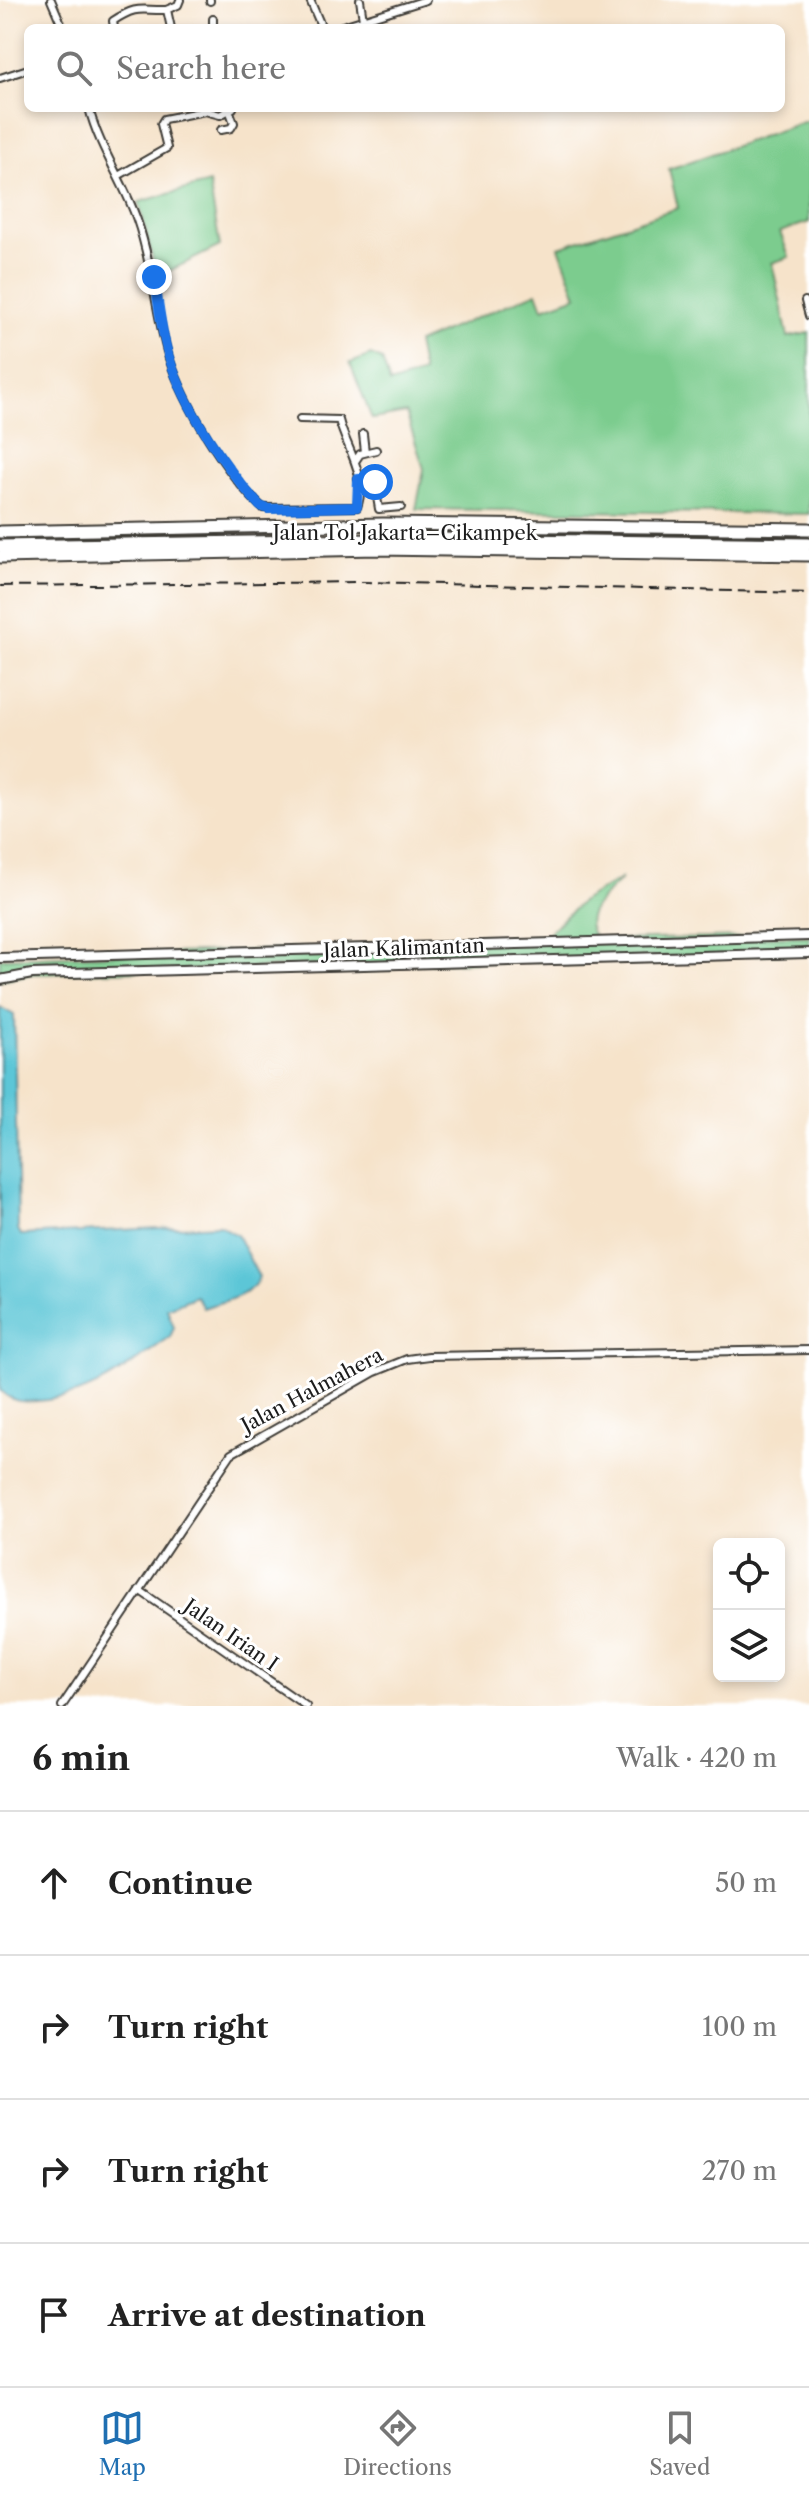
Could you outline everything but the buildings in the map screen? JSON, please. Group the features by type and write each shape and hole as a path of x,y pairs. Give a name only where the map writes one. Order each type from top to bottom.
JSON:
{"highway":[{"name":"Jalan Tol Jakarta–Cikampek","path":"0,532 383,524 809,529"},
{"path":"0,540 256,533 809,538"},
{"path":"0,546 438,539 809,544"},
{"name":"Jalan Tol Jakarta–Cikampek","path":"0,557 377,549 809,555"}],"street":[{"path":"51,0 61,24"},
{"path":"113,24 113,21 133,8 166,10 178,5 180,0"},
{"path":"310,0 316,6 321,24"},
{"path":"360,0 363,19"},
{"path":"348,24 426,0"},
{"path":"166,10 170,24"},
{"path":"213,19 213,24"},
{"path":"0,78 24,70"},
{"path":"91,112 97,136 118,176 142,236 171,361 221,461 257,504 268,509 357,507 356,460 339,419 300,419"},
{"path":"118,176 167,148 161,124 164,119 200,112"},
{"path":"221,130 231,128 234,123 232,112"},
{"path":"805,301 809,316"},
{"path":"363,434 365,452"},
{"path":"356,460 365,452 376,450"},
{"path":"358,479 374,480 379,509 401,507"},
{"name":"Jalan Kalimantan","path":"0,958 809,936"},
{"path":"388,966 389,946"},
{"name":"Jalan Kalimantan","path":"0,980 32,974 809,953"},
{"name":"Jalan Halmahera","path":"62,1706 231,1454 393,1364 429,1356 809,1350"},
{"name":"Jalan Irian I","path":"139,1590 306,1706"}],"green space":[{"path":"809,120 809,222 780,232 789,257 772,263 788,337 809,333 809,514 416,509 424,469 406,413 372,419 350,363 371,355 382,360 390,384 423,373 417,343 537,292 543,308 577,296 559,247 678,208 669,169"},
{"path":"209,183 220,246 157,277 139,202"},
{"path":"622,878 591,914 591,931 597,940 809,936 809,953 32,974 0,980 0,958 538,942 582,901"}],"water":[{"path":"0,1007 14,1015 18,1229 21,1235 219,1225 237,1235 259,1277 250,1289 227,1300 203,1308 196,1296 167,1308 174,1327 170,1337 98,1385 47,1400 16,1400 0,1390"}],"railway":[{"path":"0,586 363,582 809,593"}],"route":[{"path":"154,277 169,356 176,374 221,461 260,506 268,509 357,507 360,494 358,479 372,478 375,482"}]}
